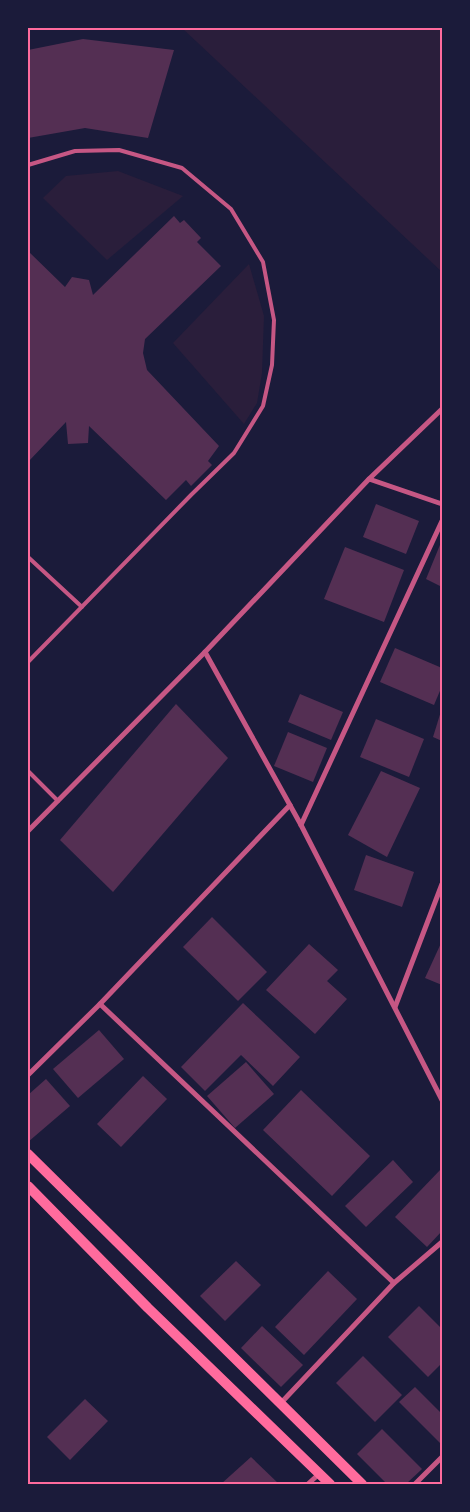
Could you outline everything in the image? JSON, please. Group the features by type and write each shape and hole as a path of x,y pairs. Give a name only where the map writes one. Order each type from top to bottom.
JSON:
{"main road":[{"path":"28,1154 362,1484"},
{"path":"28,1186 148,1308 330,1484"}],"street":[{"path":"28,831 205,652 369,478 442,408"},
{"path":"369,478 442,504"},
{"path":"301,825 442,521"},
{"path":"205,652 301,825 442,1100"},
{"path":"28,1075 100,1004 290,805"},
{"path":"395,1007 442,884"},
{"path":"100,1004 394,1283"},
{"path":"280,1405 394,1283 442,1242"},
{"path":"415,1484 442,1457"},
{"path":"308,1484 319,1474"}],"lane":[{"path":"28,165 75,151 119,150 182,168 231,209 263,262 274,320 272,365 263,406 234,453 191,494 28,662"},
{"path":"28,556 82,607"},
{"path":"28,771 58,800"}],"shaded area":[{"path":"182,28 442,28 442,272"},
{"path":"118,171 183,196 107,260 43,198 66,176"},
{"path":"249,264 264,316 262,373 257,403 244,424 173,343"}],"building":[{"path":"83,39 174,50 148,138 85,128 28,138 28,50"},
{"path":"174,216 180,223 184,220 201,238 197,242 221,266 145,339 143,353 147,370 219,446 208,461 212,465 191,486 186,480 166,500 89,426 88,443 68,444 66,422 28,462 28,251 65,287 72,277 89,280 93,295"},
{"path":"376,504 419,521 406,554 363,537"},
{"path":"442,540 442,587 426,579"},
{"path":"345,547 404,570 384,622 324,599"},
{"path":"395,648 442,668 442,686 434,705 380,682"},
{"path":"300,694 343,712 331,740 288,722"},
{"path":"176,704 228,758 113,892 60,840"},
{"path":"442,708 442,741 433,737"},
{"path":"376,719 424,739 409,777 360,757"},
{"path":"288,732 327,748 313,782 274,766"},
{"path":"381,771 420,788 387,857 348,835"},
{"path":"366,855 414,872 402,907 354,890"},
{"path":"212,917 267,972 238,1001 183,947"},
{"path":"442,941 442,985 425,978"},
{"path":"309,944 338,970 327,981 347,999 315,1034 266,990"},
{"path":"243,1003 300,1057 273,1086 241,1055 205,1091 181,1067"},
{"path":"99,1030 124,1059 78,1098 53,1069"},
{"path":"246,1062 274,1094 235,1128 207,1096"},
{"path":"143,1076 167,1099 121,1147 97,1124"},
{"path":"46,1079 70,1106 28,1142 28,1095"},
{"path":"301,1090 370,1156 332,1196 263,1130"},
{"path":"393,1160 413,1182 366,1227 345,1206"},
{"path":"442,1168 442,1231 427,1247 395,1217"},
{"path":"236,1261 261,1285 225,1321 200,1296"},
{"path":"328,1271 357,1299 304,1355 275,1327"},
{"path":"419,1306 442,1329 442,1363 428,1377 388,1337"},
{"path":"262,1326 303,1365 281,1387 241,1348"},
{"path":"363,1356 402,1395 375,1422 336,1383"},
{"path":"415,1387 442,1414 441,1444 399,1402"},
{"path":"85,1399 108,1421 70,1460 47,1437"},
{"path":"382,1429 422,1469 406,1484 387,1484 357,1454"},
{"path":"251,1457 279,1484 221,1484"}]}
